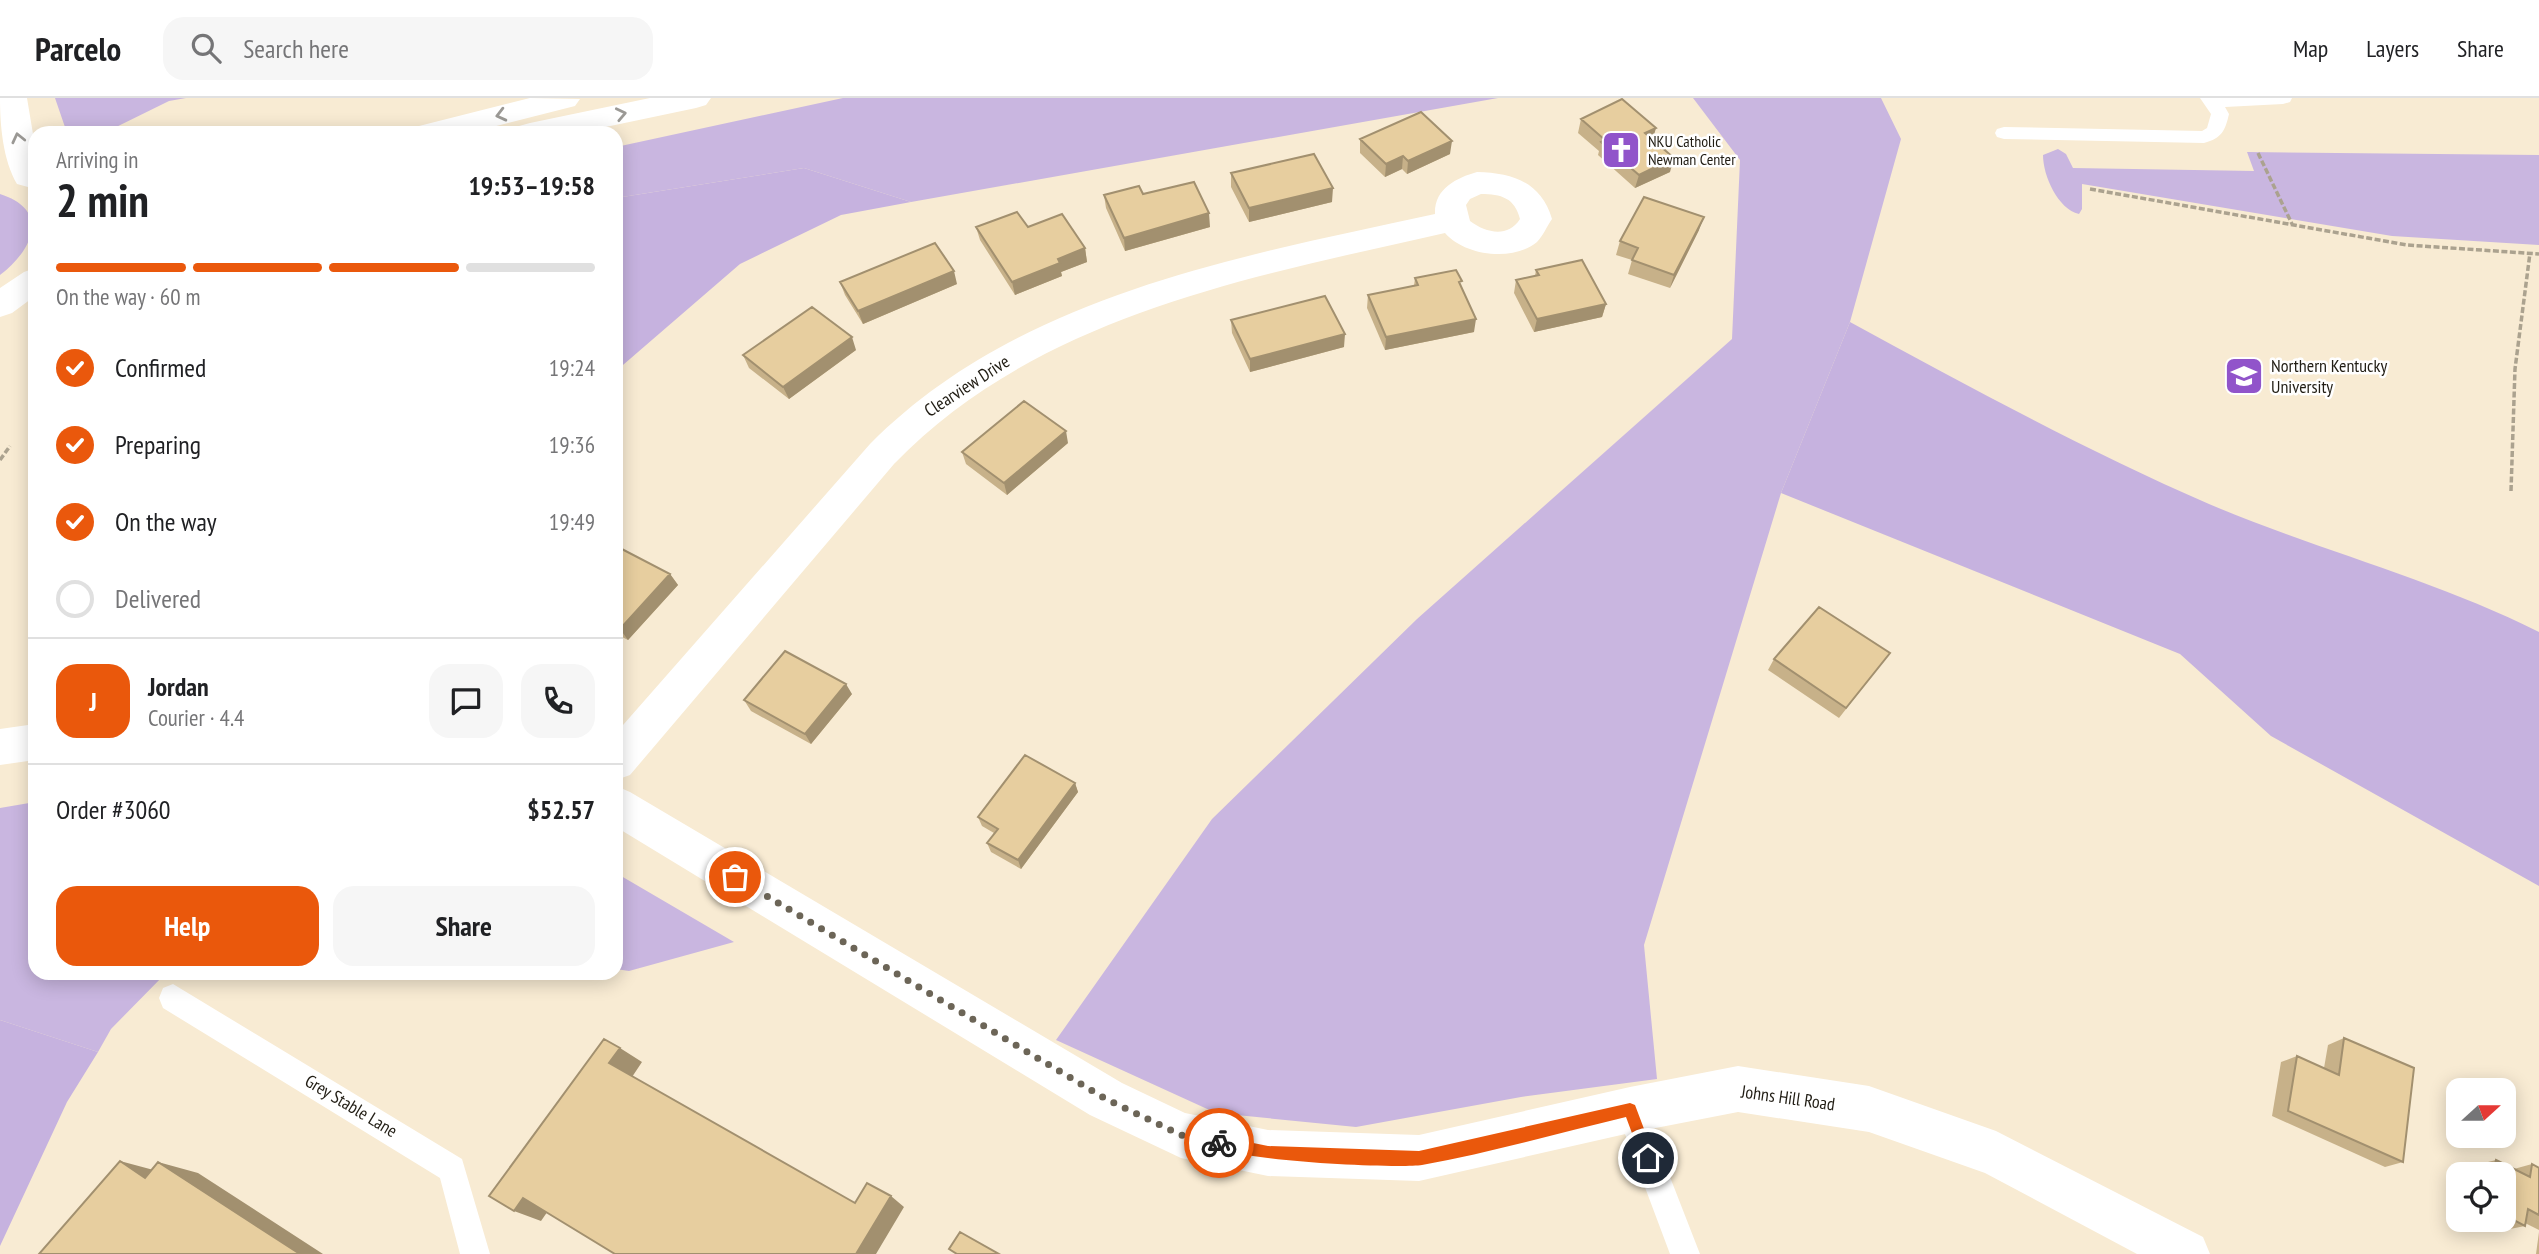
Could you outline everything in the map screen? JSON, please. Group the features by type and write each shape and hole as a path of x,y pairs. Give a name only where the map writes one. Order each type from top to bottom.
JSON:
{"street":[{"path":"12,98 21,178"},
{"path":"457,126 567,98"},
{"path":"563,126 696,98"},
{"name":"Clearview Drive","path":"623,754 882,454 927,410 992,368 1095,314 1199,280 1452,221"},
{"path":"2,306 28,286"},
{"path":"0,747 28,743"},
{"name":"Johns Hill Road","path":"623,809 1106,1099 1181,1135 1268,1153 1419,1158 1630,1110 1738,1089 1869,1109 1996,1154 2186,1254"}],"lane":[{"path":"2211,100 2283,98"},
{"path":"2004,133 2204,137 2215,132 2220,114 2211,100"},
{"name":"Grey Stable Lane","path":"173,998 452,1168 475,1254"},
{"path":"1630,1110 1685,1254"}],"path":[{"path":"2258,153 2292,225"},
{"path":"2090,189 2407,245 2539,254"},
{"path":"2511,491 2515,369 2530,253"},
{"path":"0,460 9,446"}],"shaded area":[{"path":"55,98 186,98 169,101 118,126 65,126"},
{"path":"843,98 1498,98 911,202 804,168 623,197 623,145"},
{"path":"1693,98 1881,98 1901,139 1850,322 1781,493 1644,945 1657,1079 1521,1097 1356,1127 1216,1113 1056,1040 1212,819 1417,619 1732,339 1740,160"},
{"path":"2058,149 2066,154 2073,168 2254,171 2247,152 2539,155 2539,245 2392,236 2082,184 2082,209 2079,214 2071,211 2058,199 2049,182 2043,155"},
{"path":"804,168 911,202 841,215 740,264 623,365 623,197"},
{"path":"0,194 16,201 26,210 28,243 12,265 0,275"},
{"path":"1850,322 2027,417 2209,504 2458,596 2539,632 2539,886 2271,736 2180,654 1781,493"},
{"path":"28,803 28,980 159,980 111,1029 98,1052 0,1020 0,808"},
{"path":"623,877 734,942 629,971 623,970"},
{"path":"0,1020 98,1052 67,1102 0,1246"}],"building":[{"name":"NKU Catholic Newman Center","path":"1622,99 1656,128 1645,133 1674,158 1639,175 1601,142 1605,140 1581,119"},
{"path":"1421,112 1452,141 1408,161 1403,156 1386,164 1360,139"},
{"path":"1314,154 1333,188 1249,208 1231,173"},
{"path":"1194,182 1209,213 1124,238 1104,195 1139,186 1143,194"},
{"path":"1644,197 1704,217 1674,275 1632,260 1638,248 1620,241"},
{"path":"1017,212 1028,227 1062,214 1085,248 1058,259 1060,263 1012,282 976,227"},
{"path":"935,243 954,271 858,311 840,282"},
{"path":"1582,260 1606,304 1537,319 1516,280 1539,275 1536,270"},
{"path":"1456,270 1476,319 1386,337 1368,295 1418,285 1415,278"},
{"path":"1325,296 1345,334 1250,359 1231,320"},
{"path":"812,307 852,337 783,387 743,355"},
{"path":"1024,401 1066,431 1004,483 962,452"},
{"path":"623,550 670,574 623,626"},
{"path":"1819,607 1890,653 1846,708 1774,659"},
{"path":"785,651 846,684 805,734 744,700"},
{"path":"1025,755 1075,783 1018,860 987,843 998,829 978,817"},
{"path":"2344,1038 2414,1068 2403,1162 2288,1111 2297,1056 2339,1075"},
{"path":"604,1039 620,1048 609,1063 855,1203 867,1183 891,1196 856,1254 615,1254 523,1198 514,1211 489,1196"},
{"path":"120,1161 145,1178 158,1162 300,1254 39,1254"},
{"path":"2532,1164 2539,1168 2539,1215 2528,1209 2525,1226 2516,1221 2516,1170 2530,1177"},
{"path":"960,1232 999,1254 957,1254 949,1249"}],"way so far":[{"path":"735,877 1106,1099 1181,1135 1219,1143"}],"place":[{"name":"NKU Catholic Newman Center","path":"1621,150"},
{"name":"Northern Kentucky University","path":"2244,376"}],"route":[{"path":"1219,1143 1268,1153 1419,1158 1630,1110 1648,1158"}]}
